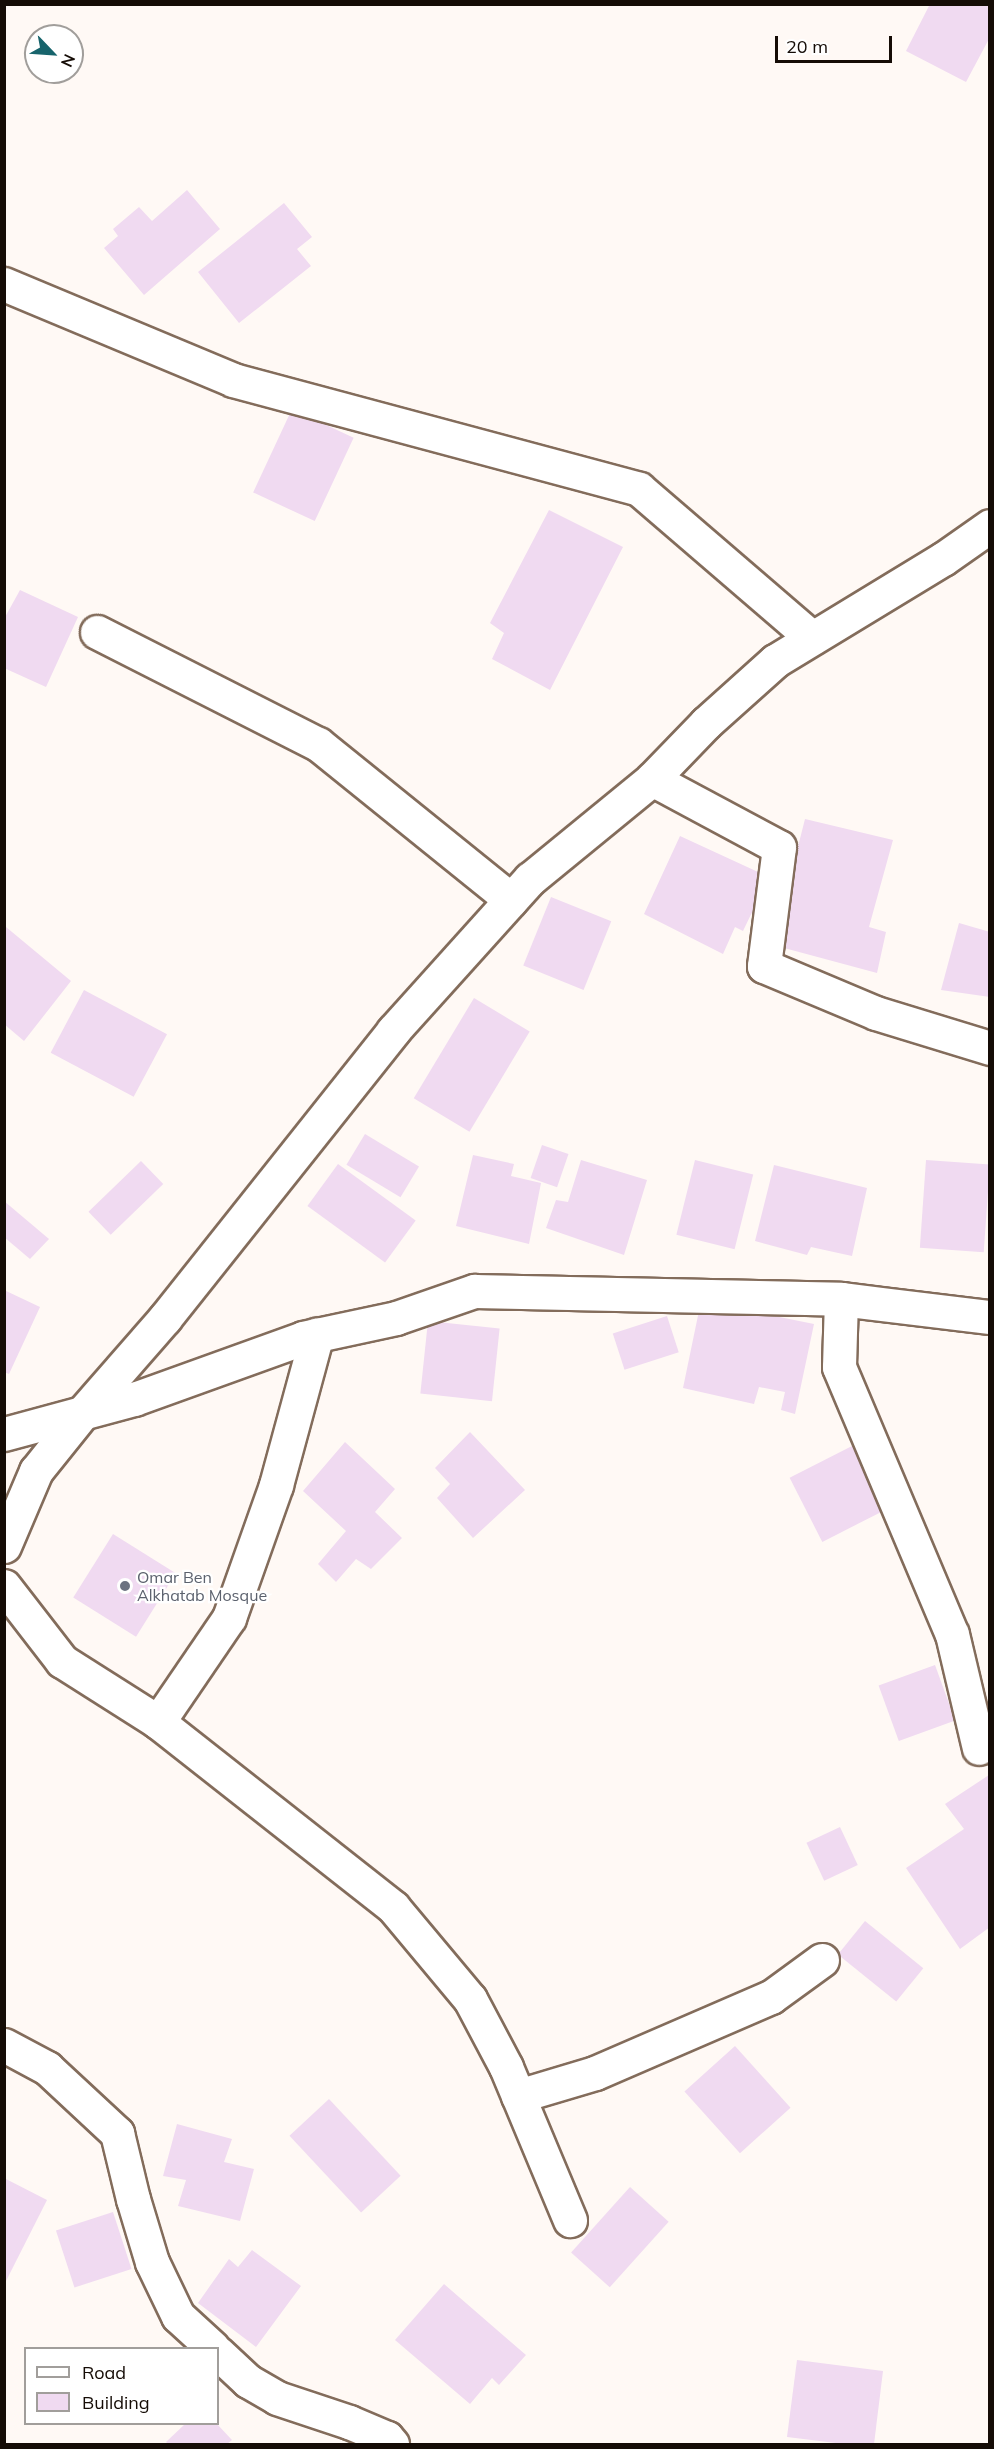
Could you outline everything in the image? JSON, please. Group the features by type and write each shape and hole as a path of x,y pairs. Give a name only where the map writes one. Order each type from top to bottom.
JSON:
{"street":[{"path":"4,284 232,380 639,489 812,638"},
{"path":"4,1545 36,1471 84,1411 145,1343 393,1031 530,879 652,779 706,723 775,661 943,559 990,526"},
{"path":"97,632 318,744 511,900"},
{"path":"652,779 779,847 764,966 876,1013 990,1048"},
{"path":"4,1434 134,1399 222,1365 317,1334 396,1318 474,1291 841,1299 990,1317"},
{"path":"841,1299 839,1367 952,1634 979,1748"},
{"path":"158,1722 229,1618 276,1485 317,1334"},
{"path":"4,1586 62,1661 158,1722 393,1907 470,1999 506,2067 570,2220"},
{"path":"518,2096 595,2073 771,1997 822,1960"},
{"path":"4,2045 47,2068 117,2133 152,2262 178,2316 211,2347"},
{"path":"219,2354 248,2381 277,2398 349,2422 387,2438 392,2445"}],"building":[{"path":"930,4 990,4 990,37 966,82 906,51"},
{"path":"187,190 220,229 144,295 104,248 118,236 113,229 139,207 152,221"},
{"path":"284,203 312,237 297,249 311,266 239,323 198,272"},
{"path":"292,409 354,438 315,521 253,492"},
{"path":"549,510 623,547 550,690 492,659 504,633 490,623"},
{"path":"20,590 78,617 46,687 4,668 4,619"},
{"path":"805,819 893,840 869,927 886,932 877,973 773,945"},
{"path":"680,836 769,877 743,931 735,927 723,954 644,914"},
{"path":"551,897 611,921 584,990 523,966"},
{"path":"959,923 990,932 990,997 941,990"},
{"path":"6,927 71,981 24,1041 4,1024"},
{"path":"84,990 167,1034 134,1097 51,1053"},
{"path":"474,998 530,1031 469,1132 414,1098"},
{"path":"365,1134 419,1166 400,1197 346,1165"},
{"path":"542,1145 568,1154 557,1187 531,1178"},
{"path":"473,1155 514,1164 511,1176 541,1183 529,1244 456,1226"},
{"path":"581,1160 647,1180 624,1255 546,1228 556,1200 568,1202"},
{"path":"695,1160 753,1175 735,1249 676,1235"},
{"path":"926,1160 990,1164 984,1252 920,1248"},
{"path":"141,1161 163,1184 111,1235 88,1212"},
{"path":"338,1164 416,1220 385,1262 307,1206"},
{"path":"774,1165 867,1188 852,1256 811,1247 807,1255 755,1241"},
{"path":"4,1201 49,1239 30,1259 4,1237"},
{"path":"4,1290 40,1307 9,1374 4,1372"},
{"path":"701,1301 814,1324 795,1414 781,1410 785,1392 759,1387 754,1404 683,1388"},
{"path":"667,1316 679,1352 625,1370 613,1334"},
{"path":"428,1321 500,1329 492,1401 420,1394"},
{"path":"470,1432 525,1490 473,1538 437,1498 450,1484 435,1468"},
{"path":"345,1442 395,1489 375,1512 402,1538 371,1569 356,1559 336,1582 318,1564 346,1531 303,1491"},
{"path":"852,1446 885,1510 822,1542 790,1478"},
{"name":"Omar Ben Alkhatab Mosque","path":"113,1534 176,1573 136,1637 73,1598"},
{"path":"935,1665 955,1720 899,1741 879,1686"},
{"path":"989,1775 990,1927 960,1949 906,1868 964,1829 945,1804"},
{"path":"840,1827 858,1865 824,1881 806,1843"},
{"path":"865,1921 923,1968 896,2002 838,1954"},
{"path":"735,2046 791,2108 740,2153 684,2092"},
{"path":"329,2099 401,2176 361,2213 290,2136"},
{"path":"177,2124 232,2139 224,2162 254,2169 240,2221 178,2206 186,2180 163,2176"},
{"path":"4,2178 47,2200 4,2285"},
{"path":"630,2187 669,2222 610,2287 571,2252"},
{"path":"113,2212 132,2269 74,2288 56,2231"},
{"path":"252,2250 301,2286 256,2347 198,2303 229,2259 238,2267"},
{"path":"444,2284 526,2355 499,2385 492,2378 470,2404 395,2340"},
{"path":"797,2360 883,2371 874,2444 844,2444 787,2437"},
{"path":"184,2425 218,2425 232,2440 227,2444 168,2444 166,2442"}],"place":[{"name":"Omar Ben Alkhatab Mosque","path":"125,1586"}]}
